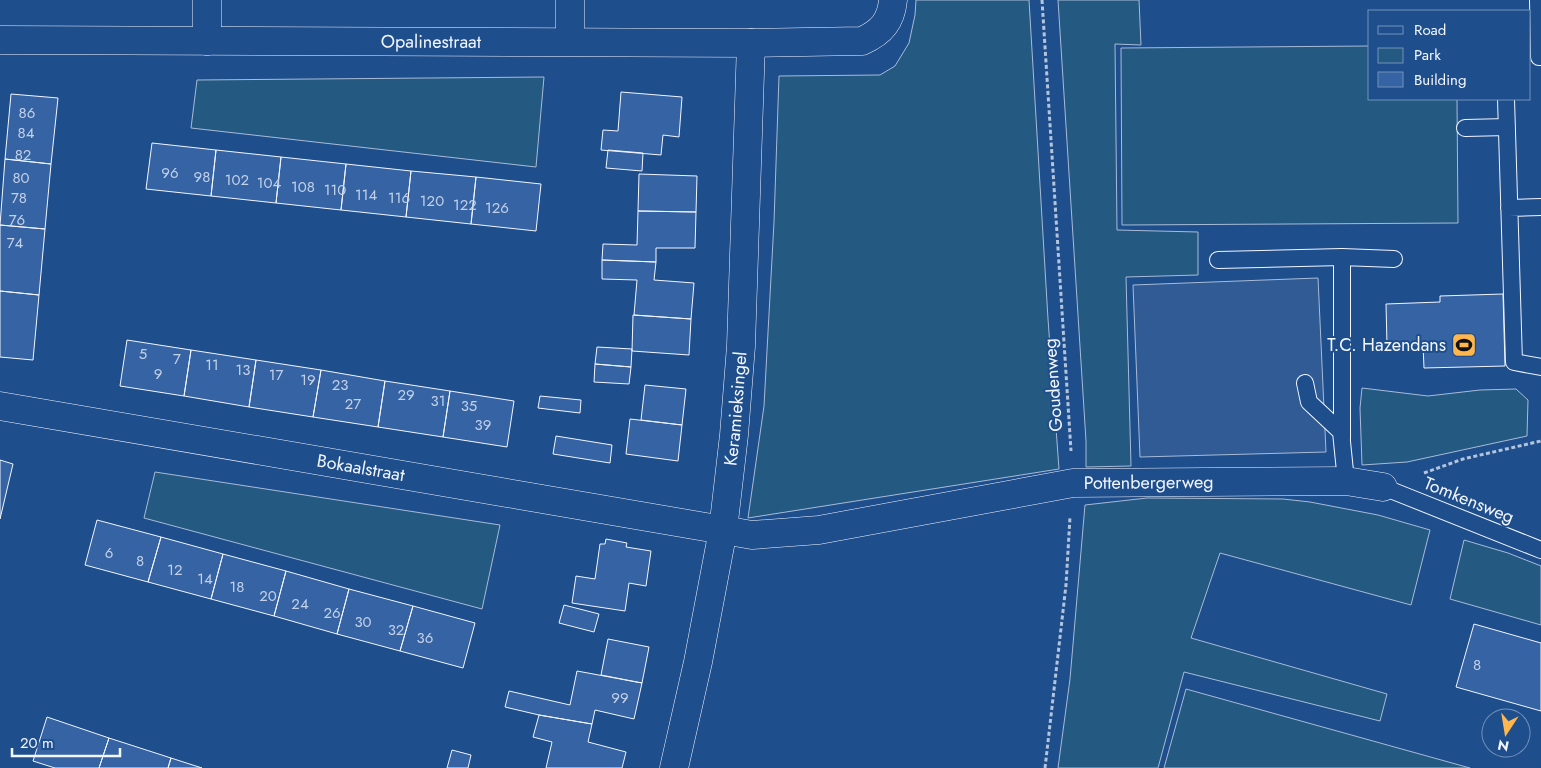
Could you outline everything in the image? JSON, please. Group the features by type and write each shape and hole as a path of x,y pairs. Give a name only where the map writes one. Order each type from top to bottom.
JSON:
{"street":[{"path":"207,0 207,41"},
{"path":"570,0 570,41"},
{"name":"Opalinestraat","path":"0,40 751,43 862,41 873,36 888,20 893,0"},
{"name":"Keramieksingel","path":"674,768 698,662 723,530 734,435 741,346 751,43"},
{"name":"Bokaalstraat","path":"0,406 752,535"},
{"name":"Pottenbergerweg","path":"752,535 819,530 1073,483 1346,481 1383,488"}],"lane":[{"path":"1537,57 1538,0"},
{"path":"1506,100 1514,362 1541,367"},
{"path":"1465,128 1507,127"},
{"path":"1509,208 1541,207"},
{"path":"1218,260 1342,257 1394,259"},
{"path":"1342,257 1342,439"},
{"path":"1305,383 1308,402 1341,432 1346,481"},
{"name":"Tomkensweg","path":"1383,488 1541,550"}],"path":[{"name":"Goudenweg","path":"1042,0 1073,483 1066,585 1045,768"},
{"path":"1383,488 1463,459 1541,441"}],"green space":[{"path":"916,0 1029,0 1059,469 748,518 764,406 774,222 779,76 880,75 895,66 909,43"},
{"path":"1058,0 1139,0 1141,45 1115,44 1117,230 1198,232 1198,275 1126,277 1131,466 1086,467 1086,441"},
{"path":"1368,46 1368,100 1457,100 1458,223 1122,225 1121,48"},
{"path":"544,77 536,167 191,128 197,80"},
{"path":"1362,388 1428,396 1480,390 1516,389 1528,400 1527,436 1407,462 1362,465 1360,408"},
{"path":"155,472 500,525 482,609 144,518"},
{"path":"1147,498 1283,499 1310,502 1378,515 1430,530 1411,605 1220,553 1191,638 1387,694 1380,721 1184,672 1158,768 1058,768 1070,679 1085,505"},
{"path":"1464,540 1508,553 1541,566 1541,625 1450,599"},
{"path":"1186,689 1470,768 1164,768"}],"shaded area":[{"path":"1318,278 1326,452 1140,457 1133,285"}],"building":[{"path":"621,92 682,97 679,137 663,135 661,155 601,150 603,130 618,131"},
{"path":"11,94 58,98 51,164 5,159"},
{"path":"152,143 216,150 211,196 146,189"},
{"path":"216,150 281,157 276,203 211,196"},
{"path":"608,150 643,153 642,171 606,168"},
{"path":"281,157 346,164 341,210 276,203"},
{"path":"5,159 51,164 45,229 0,225"},
{"path":"346,164 411,171 406,217 341,210"},
{"path":"411,171 476,177 471,224 406,217"},
{"path":"639,174 697,176 696,212 638,211"},
{"path":"476,177 541,184 536,231 471,224"},
{"path":"638,211 696,212 695,248 656,248 656,262 602,260 603,244 637,245"},
{"path":"0,225 45,229 39,295 0,291"},
{"path":"602,260 656,262 654,280 694,283 691,319 634,315 637,280 602,279"},
{"path":"0,291 39,295 33,360 0,357"},
{"path":"1503,294 1505,366 1424,368 1423,345 1387,345 1386,304 1440,302 1440,296"},
{"path":"633,315 691,319 689,355 632,351"},
{"path":"127,340 191,350 184,396 120,386"},
{"path":"597,347 632,349 631,367 595,364"},
{"path":"191,350 256,360 249,407 184,396"},
{"path":"256,360 321,370 313,417 249,407"},
{"path":"595,364 631,367 629,384 594,382"},
{"path":"321,370 385,381 378,427 313,417"},
{"path":"385,381 450,391 443,437 378,427"},
{"path":"645,385 686,389 682,425 641,420"},
{"path":"450,391 514,401 507,447 443,437"},
{"path":"540,396 581,400 580,413 538,408"},
{"path":"630,419 682,425 678,461 626,454"},
{"path":"556,436 612,445 610,463 553,454"},
{"path":"0,460 13,464 0,519"},
{"path":"97,520 161,537 148,582 85,565"},
{"path":"161,537 223,554 211,599 148,582"},
{"path":"606,539 627,543 626,547 651,551 646,586 629,583 625,611 572,603 576,576 595,579 600,544 605,544"},
{"path":"223,554 286,571 274,616 211,599"},
{"path":"286,571 349,589 337,634 274,616"},
{"path":"349,589 413,606 400,651 337,634"},
{"path":"564,605 599,614 594,632 559,623"},
{"path":"413,606 475,623 463,668 400,651"},
{"path":"1474,624 1541,643 1541,711 1456,687"},
{"path":"608,639 649,647 642,683 601,675"},
{"path":"577,671 642,683 634,719 595,710 592,724 505,707 509,691 570,705"},
{"path":"539,715 592,724 588,742 626,752 622,768 546,768 552,742 533,737"},
{"path":"47,717 109,738 99,768 55,768 33,761"},
{"path":"109,738 171,758 168,768 99,768"},
{"path":"452,750 471,755 468,768 447,768"},
{"path":"171,758 202,768 168,768"}],"place":[{"name":"T.C. Hazendans","path":"1464,345"}]}
